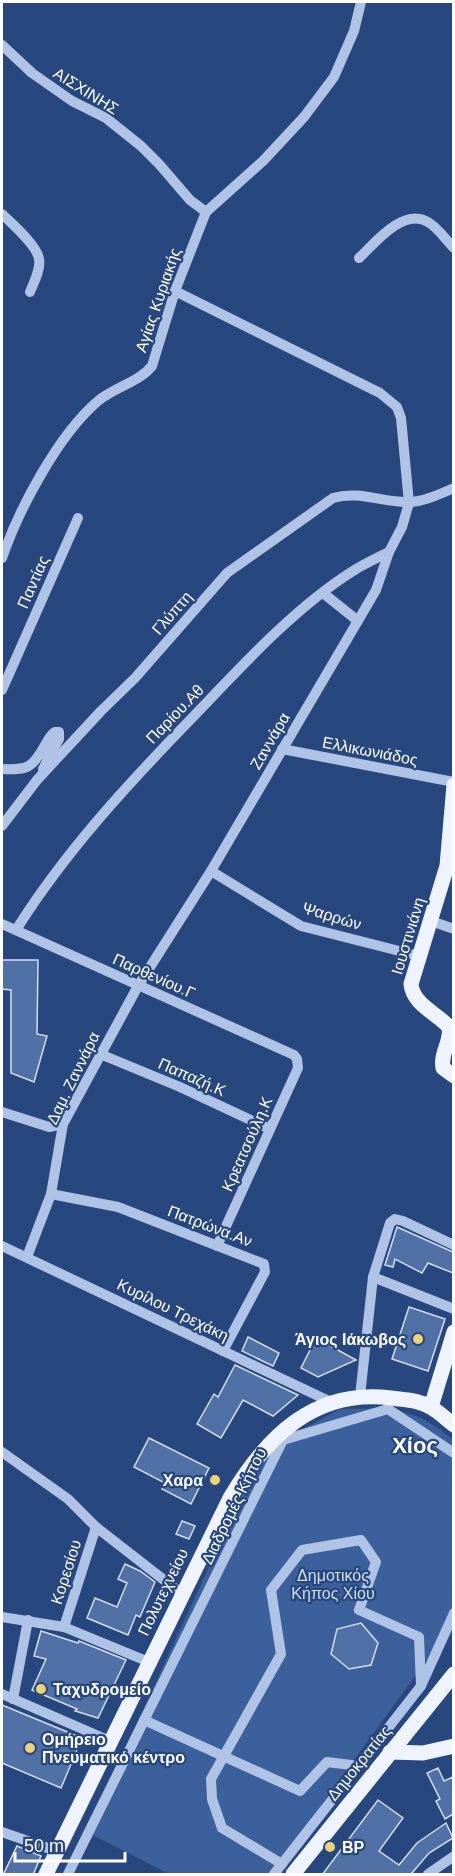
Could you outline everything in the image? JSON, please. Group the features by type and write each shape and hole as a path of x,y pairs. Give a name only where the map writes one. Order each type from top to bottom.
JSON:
{"main road":[{"name":"Ιουστινιάνη","path":"453,783 447,866 411,984 416,998 449,1027 450,1033 442,1062 443,1068 453,1076"},
{"path":"453,1332 430,1407 453,1425"},
{"name":"Πολυτεχνείου","path":"46,1875 182,1594 230,1498 248,1469 273,1439 292,1423 331,1402 360,1396 379,1396 420,1402 430,1407"},
{"name":"Δημοκρατίας","path":"287,1869 390,1752 453,1674"},
{"path":"390,1752 423,1753 453,1746"}],"street":[{"path":"207,212 263,162 304,117 334,77 354,31 361,2"},
{"name":"ΑΙΣΧΙΝΗΣ","path":"2,45 32,73 72,100 106,118 141,146 190,200 207,212"},
{"name":"Αγίας Κυριακής","path":"2,558 12,529 44,470 80,419 112,390 144,375 152,366 175,291 207,212"},
{"path":"2,214 38,254 40,261 30,292"},
{"path":"359,258 394,227 412,218 427,221 434,226 453,248"},
{"path":"175,291 380,393 397,407 402,418 409,503 453,488"},
{"name":"Γλύπτη","path":"2,826 37,780 135,678 227,573 333,498 350,494 409,503"},
{"name":"Ζαννάρα","path":"138,986 211,871 376,590 389,552 402,527 409,503"},
{"name":"Παντίας","path":"2,690 78,518"},
{"name":"Παρίου.Αθ","path":"16,930 30,907 102,814 218,691 286,624 323,593 352,572 389,552"},
{"path":"323,593 358,621"},
{"path":"2,770 21,770 33,765 48,738 53,733 59,732 59,739 37,780"},
{"name":"Ελλικωνιάδος","path":"282,749 453,783"},
{"name":"Ψαρρών","path":"211,871 301,926 419,956"},
{"path":"432,921 453,929"},
{"name":"Παρθενίου.Γ","path":"2,924 294,1055"},
{"name":"Δαμ. Ζαννάρα","path":"27,1257 51,1194 63,1124 138,986"},
{"name":"Παπαζή.Κ","path":"100,1054 180,1087 270,1129"},
{"name":"Κρεατσούλη.Κ","path":"217,1246 298,1068 294,1055"},
{"path":"2,1112 50,1127 63,1124"},
{"name":"Πατρώνα.Αν","path":"51,1194 118,1208 260,1262 265,1272 224,1352"},
{"path":"360,1396 373,1277 388,1226 392,1220 399,1220 453,1245"},
{"name":"Κυρίλου Τρεχάκη","path":"2,1246 331,1402"},
{"path":"373,1277 453,1309"},
{"name":"Διαδρομές Κήπου","path":"68,1875 283,1440 388,1409 453,1453"},
{"path":"2,1452 68,1499 96,1527 182,1594"},
{"name":"Κορεσίου","path":"64,1627 96,1527"},
{"path":"287,1869 222,1828 212,1799 211,1779 281,1654 271,1590 302,1550 361,1540 376,1562 359,1610 419,1637 421,1686"},
{"path":"274,1875 287,1869 359,1766 421,1686 453,1613"},
{"path":"2,1617 64,1627 149,1662"},
{"path":"13,1699 28,1620"},
{"path":"2,1694 110,1741"},
{"path":"144,1720 300,1791 327,1762 359,1766"},
{"path":"2,1832 56,1851"},
{"path":"428,1875 453,1856"}],"green space":[{"name":"Δημοτικός Κήπος Χίου","path":"340,1409 400,1411 425,1420 453,1440 453,1624 271,1874 169,1874 87,1832 253,1471 283,1440"}],"building":[{"path":"2,960 38,960 37,1034 47,1036 34,1082 11,1073 11,990 2,989"},
{"path":"397,1227 453,1252 453,1273 428,1263 422,1273 395,1259 393,1267 385,1265"},
{"name":"Άγιος Ιάκωβος","path":"409,1307 445,1319 428,1371 392,1359"},
{"path":"248,1337 279,1353 273,1366 242,1351"},
{"path":"316,1338 356,1360 318,1377 301,1368"},
{"path":"235,1365 298,1395 273,1416 243,1400 221,1438 197,1424 214,1394 218,1397"},
{"path":"149,1438 209,1468 191,1504 162,1489 165,1483 134,1467"},
{"path":"182,1521 195,1526 189,1539 176,1534"},
{"path":"125,1564 155,1582 140,1617 136,1615 128,1635 87,1618 95,1598 117,1607 127,1583 118,1579"},
{"path":"361,1623 378,1643 371,1665 349,1669 331,1654 337,1629"},
{"path":"41,1631 78,1643 79,1641 126,1660 98,1718 75,1711 77,1709 32,1690 46,1659 34,1656"},
{"path":"2,1705 82,1738 61,1788 2,1763"},
{"path":"438,1768 444,1781 453,1777 453,1814 445,1819 436,1801 440,1799 427,1773"},
{"path":"378,1800 403,1818 379,1851 399,1865 417,1843 446,1823 453,1838 429,1853 412,1873 414,1875 322,1875"},
{"path":"17,1846 41,1856 33,1875 3,1875"}],"place":[{"name":"Άγιος Ιάκωβος","path":"418,1339"},
{"name":"Χαρα","path":"215,1480"},
{"name":"Ταχυδρομείο","path":"41,1689"},
{"name":"Ομήρειο Πνευματικό κέντρο","path":"30,1748"},
{"name":"BP","path":"330,1847"}],"district":[{"name":"Χίος","path":"415,1445"}]}
